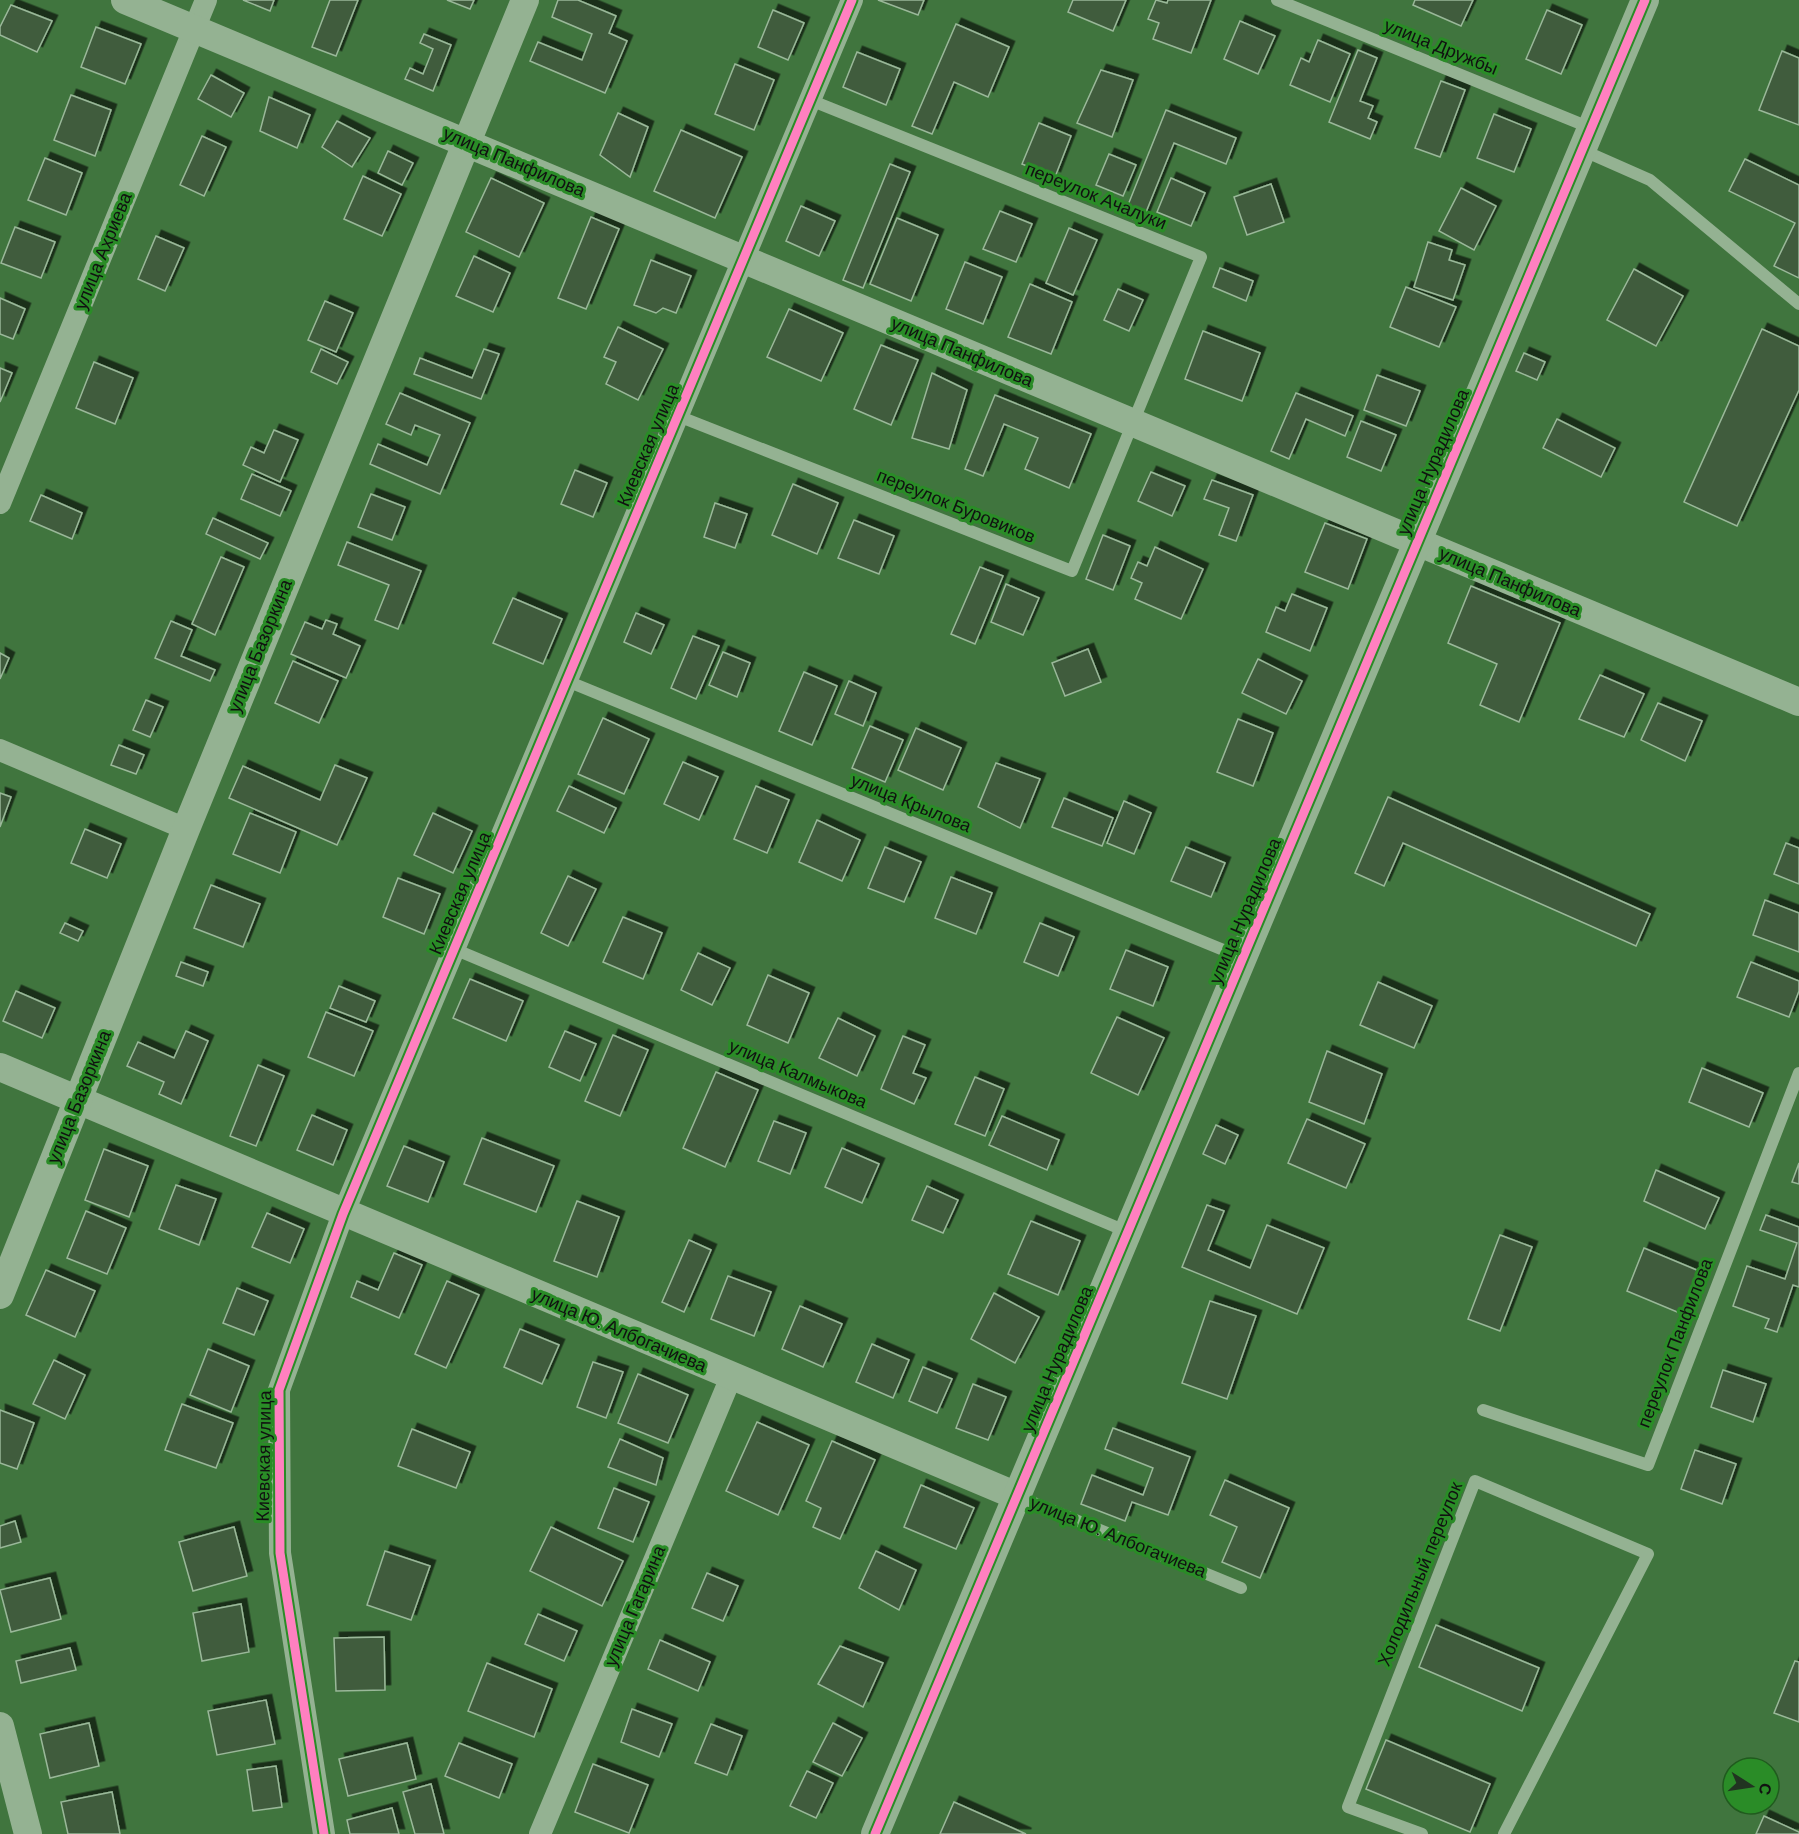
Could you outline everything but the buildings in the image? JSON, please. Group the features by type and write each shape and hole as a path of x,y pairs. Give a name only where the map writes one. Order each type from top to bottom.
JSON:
{"street":[{"name":"улица Панфилова","path":"125,0 1799,702"},
{"name":"улица Ахриева","path":"0,503 207,0"},
{"name":"улица Базоркина","path":"0,1295 186,829 465,141 525,0"},
{"name":"Киевская улица","path":"324,1834 280,1553 279,1390 343,1214 852,0"},
{"name":"улица Нурадилова","path":"875,1834 1645,0"},
{"path":"0,750 186,829"},
{"name":"улица Ю. Албогачиева","path":"0,1067 343,1214 1017,1496"},
{"name":"улица Гагарина","path":"540,1834 731,1377"},
{"path":"0,1726 28,1834"}],"lane":[{"name":"улица Дружбы","path":"1277,0 1586,139 1650,180 1799,304"},
{"name":"переулок Ачалуки","path":"810,100 1201,257 1134,424"},
{"name":"переулок Буровиков","path":"678,416 1072,571 1134,424"},
{"name":"улица Крылова","path":"567,681 1243,958"},
{"name":"улица Калмыкова","path":"454,949 1128,1232"},
{"name":"переулок Панфилова","path":"1483,1410 1648,1465 1799,1073"},
{"name":"Холодильный переулок","path":"1422,1834 1348,1807 1475,1481 1648,1554 1504,1834"},
{"name":"улица Ю. Албогачиева","path":"1017,1496 1241,1588"}],"cycle path":[{"path":"324,1834 280,1553 279,1390 343,1214 852,0"},
{"path":"875,1834 1645,0"}]}
